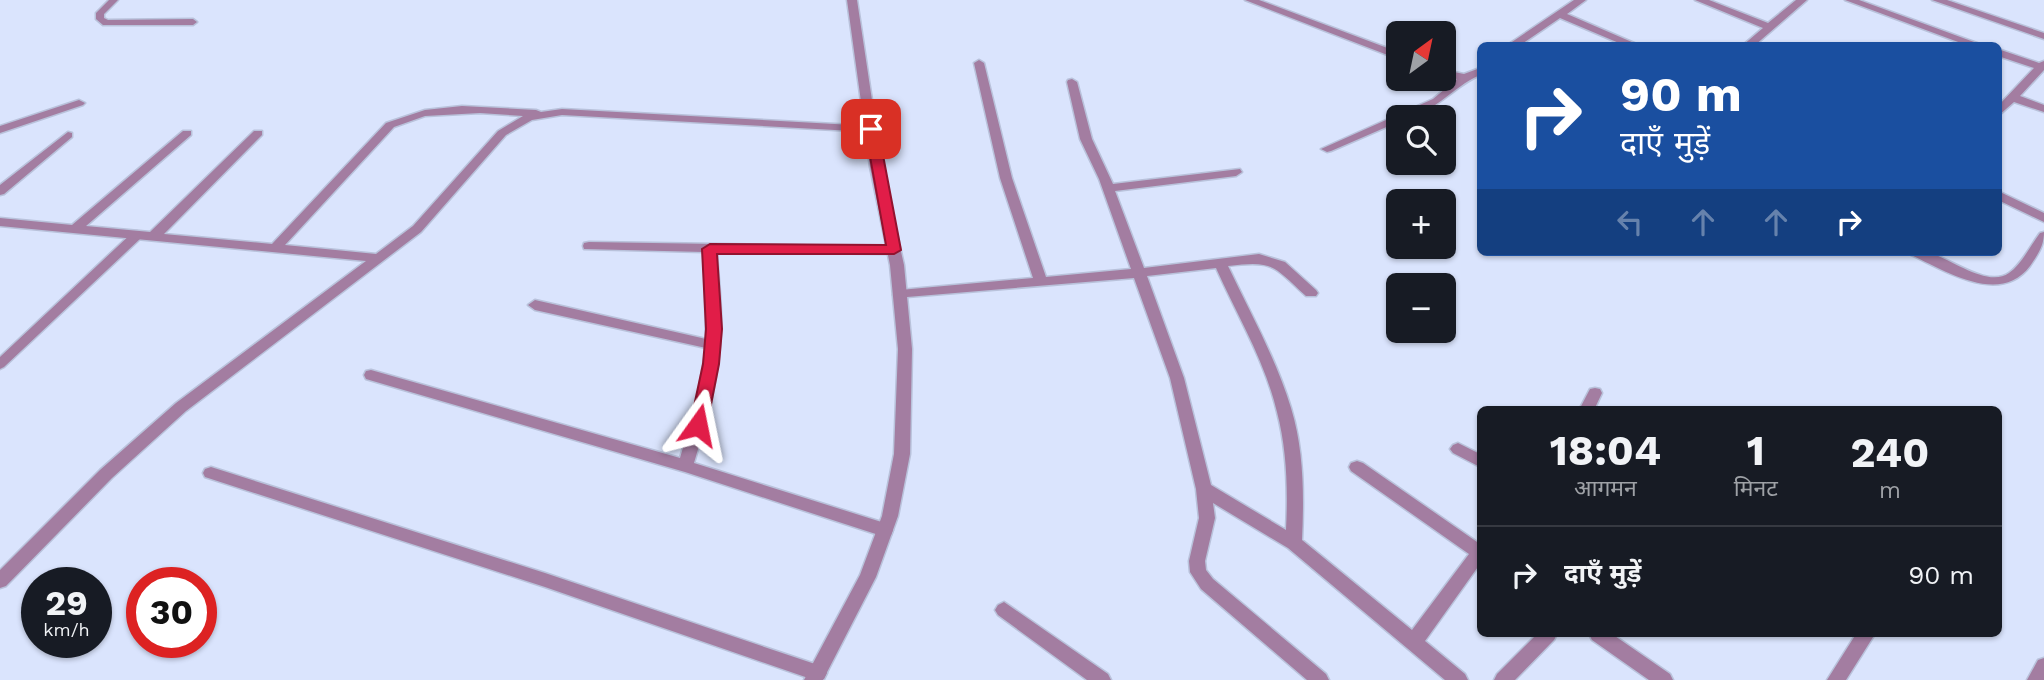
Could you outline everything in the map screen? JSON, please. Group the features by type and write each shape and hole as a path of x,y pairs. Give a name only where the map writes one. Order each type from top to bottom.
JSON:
{"street":[{"path":"211,473 545,580 816,677 869,577 885,530 902,454 905,349 900,295 852,0"},
{"path":"1250,0 1386,51"},
{"path":"1517,42 1581,0"},
{"path":"1700,0 1770,27"},
{"path":"1752,42 1802,0"},
{"path":"1850,0 1969,42"},
{"path":"1937,0 2044,36"},
{"path":"1561,15 1626,42"},
{"path":"2002,53 2043,66 2002,109"},
{"path":"979,63 1006,178 1041,282"},
{"path":"1428,105 1437,101 1465,77 1477,72"},
{"path":"1456,75 1465,77"},
{"path":"1072,82 1086,139 1108,188 1177,378 1204,489 1207,518 1197,561 1198,572 1207,584 1320,680"},
{"path":"2014,98 2044,108"},
{"path":"0,130 79,103"},
{"path":"275,248 380,132 405,117 451,110 871,129"},
{"path":"0,582 106,474 156,429 319,301 417,229 502,133 529,117 547,113"},
{"path":"1327,149 1386,124"},
{"path":"75,229 187,133"},
{"path":"154,236 258,133"},
{"path":"0,191 68,135"},
{"path":"1108,188 1236,172"},
{"path":"2002,197 2044,218"},
{"path":"0,222 379,258"},
{"path":"1925,256 1992,282 2005,282 2014,276 2044,236"},
{"path":"589,246 894,250"},
{"path":"685,466 698,425 713,345 710,249"},
{"path":"900,295 1137,274 1259,258 1274,261 1311,293"},
{"path":"1220,263 1270,372 1289,428 1296,503 1294,543"},
{"path":"536,305 713,345"},
{"path":"371,375 685,466 885,530"},
{"path":"1588,406 1595,393"},
{"path":"1458,449 1477,459"},
{"path":"1357,467 1477,551"},
{"path":"1204,489 1294,543 1459,680"},
{"path":"1413,643 1477,556"},
{"path":"1004,610 1102,680"},
{"path":"1503,680 1545,637"},
{"path":"1602,637 1664,680"},
{"path":"1836,680 1863,637"},
{"path":"2036,680 2044,666"}],"lane":[{"path":"114,0 100,13 100,19 106,23 193,22"},
{"path":"0,364 137,235"}],"route":[{"path":"698,425 711,364 714,329 710,249 894,250 876,167 871,129"}]}
